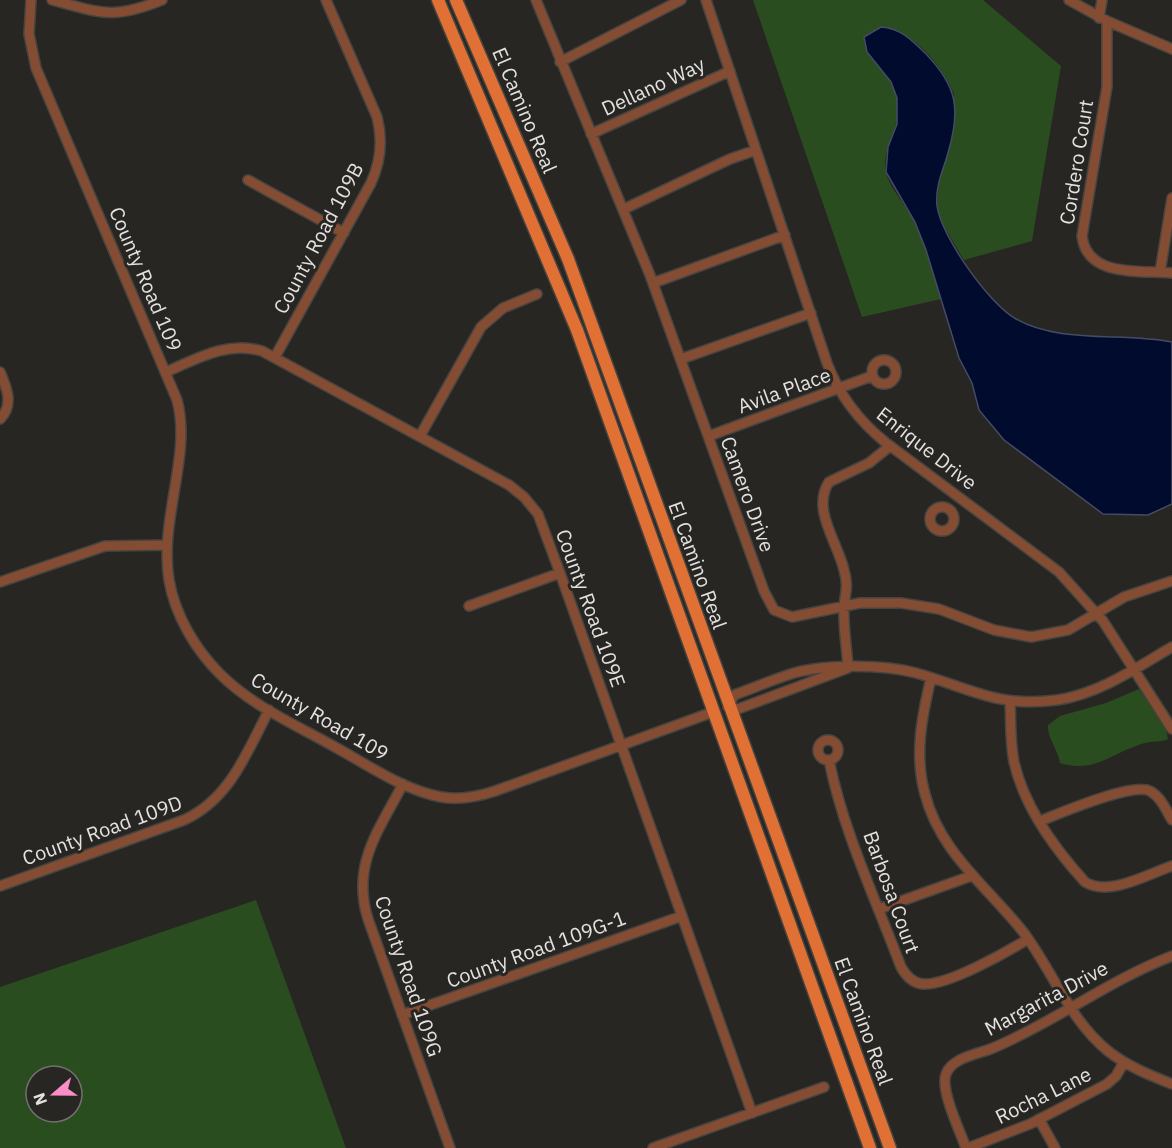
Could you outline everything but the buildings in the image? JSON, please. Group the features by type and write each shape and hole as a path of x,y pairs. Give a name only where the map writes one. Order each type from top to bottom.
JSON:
{"main road":[{"name":"El Camino Real","path":"438,0 577,330 870,1148"},
{"name":"El Camino Real","path":"456,0 568,259 890,1148"},
{"path":"713,712 728,706"}],"street":[{"name":"County Road 109","path":"31,0 29,34 36,68 177,400 181,426 167,545 172,591 194,642 228,682 269,710 403,784 440,797 475,797 621,747 713,712"},
{"path":"52,0 111,14 130,13 162,0"},
{"name":"County Road 109B","path":"275,357 375,174 381,136 371,104 326,0"},
{"name":"Camero Drive","path":"536,0 653,283 764,591 774,610 792,617 844,605 879,602 918,604 956,614 994,630 1031,637 1068,630 1124,597 1172,580"},
{"path":"560,62 681,0"},
{"name":"Enrique Drive","path":"706,0 811,313 839,389 860,419 890,446 1059,572 1097,614 1132,671 1170,723"},
{"path":"1069,0 1103,20 1172,49"},
{"name":"Cordero Court","path":"1102,0 1107,87 1082,243 1088,256 1099,265 1172,273"},
{"name":"Dellano Way","path":"591,134 730,71"},
{"path":"624,209 724,162 756,150"},
{"path":"248,180 344,233"},
{"path":"1160,272 1172,198"},
{"path":"653,283 785,235"},
{"path":"420,436 481,327 503,308 537,294"},
{"path":"681,359 811,313"},
{"name":"County Road 109E","path":"166,372 230,348 254,349 275,357 509,485 524,497 538,514 752,1113"},
{"path":"0,372 7,388 9,403 0,419"},
{"name":"Avila Place","path":"709,436 872,376"},
{"path":"848,668 844,605 848,594 847,584 841,559 824,513 825,489 834,478 869,463 890,446"},
{"path":"949,509 958,495"},
{"path":"0,582 105,546 167,545"},
{"path":"469,606 560,573"},
{"path":"848,668 738,709 728,706 734,695 794,673 848,668 897,669 931,678 981,696 1010,701 1060,700 1100,688 1172,647"},
{"path":"931,678 920,735 921,781 935,823 954,855 971,876 989,892 1028,939 1070,1008 1092,1036 1124,1062 1172,1084"},
{"path":"1010,701 1014,760 1023,792 1040,821 1077,873 1093,887 1112,886 1172,866"},
{"name":"County Road 109D","path":"0,886 184,820 201,811 225,790 269,710"},
{"name":"Barbosa Court","path":"829,760 836,791 879,909 901,967 910,979 923,984 981,965 1028,939"},
{"name":"County Road 109G","path":"403,784 368,852 361,881 364,907 450,1148"},
{"path":"1040,821 1132,788 1150,791 1157,797 1172,820"},
{"path":"879,909 971,876"},
{"name":"County Road 109G-1","path":"402,1015 681,916"},
{"name":"Margarita Drive","path":"967,1148 945,1088 949,1068 954,1063 1029,1032 1122,977 1172,956"},
{"name":"Rocha Lane","path":"967,1148 1039,1119 1113,1080 1124,1062"},
{"path":"653,1148 824,1087"},
{"path":"1039,1119 1055,1148"}],"green space":[{"path":"753,0 983,0 1061,66 1032,241 964,260 939,218 937,204 940,172 948,152 954,94 940,69 917,44 904,35 890,30 877,30 864,37 871,53 894,89 899,107 886,154 886,173 918,230 941,299 862,317"},
{"path":"1139,689 1166,729 1168,739 1138,745 1085,766 1060,763 1048,725 1060,716 1106,703"},
{"path":"256,900 346,1148 0,1148 0,987"}],"water":[{"path":"881,27 900,32 916,44 936,66 950,88 954,99 954,123 938,185 937,206 947,234 980,285 1005,311 1033,327 1072,335 1172,342 1172,504 1148,515 1103,514 1004,440 979,410 972,383 959,358 926,250 915,222 886,172 888,147 897,124 897,98 891,82 867,52 864,37"}]}
